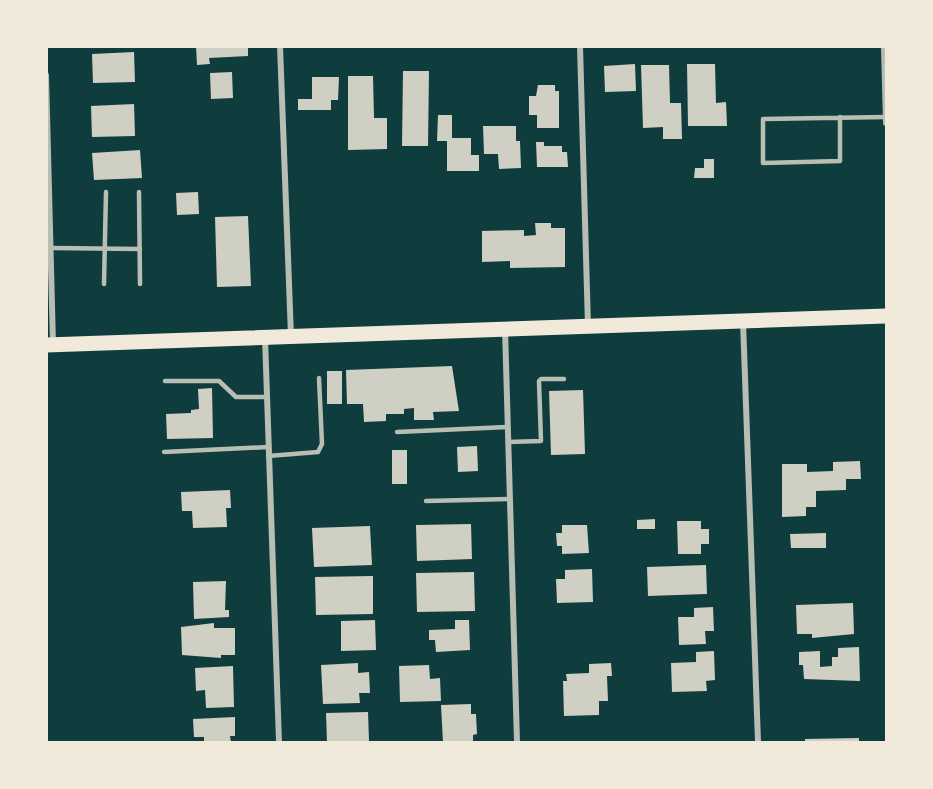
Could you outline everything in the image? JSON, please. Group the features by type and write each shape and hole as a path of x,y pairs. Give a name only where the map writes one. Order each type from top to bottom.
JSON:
{"main road":[{"path":"50,345 886,316"}],"street":[{"path":"280,46 291,336"},
{"path":"580,46 588,326"},
{"path":"884,46 886,123"},
{"path":"46,75 52,248 50,345"},
{"path":"743,321 758,742"},
{"path":"505,329 517,742"},
{"path":"265,337 267,456 279,742"}],"lane":[{"path":"840,117 840,161 763,163 763,119 840,117 886,117"},
{"path":"104,284 106,192"},
{"path":"139,192 140,284"},
{"path":"52,248 140,249"},
{"path":"267,456 318,452 322,444 319,378"},
{"path":"508,442 541,441 539,381 541,379 564,379"},
{"path":"165,381 219,381 236,397 266,397"},
{"path":"397,432 507,426"},
{"path":"164,452 267,447"},
{"path":"426,501 509,499"}],"building":[{"path":"196,46 248,46 248,56 209,58 210,64 197,65"},
{"path":"134,52 135,82 93,83 92,54"},
{"path":"635,64 636,91 605,92 604,66"},
{"path":"687,64 715,64 716,103 726,102 727,126 688,126"},
{"path":"641,65 669,65 670,103 681,103 682,139 663,139 663,127 643,128"},
{"path":"403,71 429,71 428,146 402,146"},
{"path":"232,72 233,98 211,99 210,73"},
{"path":"348,76 373,76 374,118 387,118 387,149 348,150"},
{"path":"312,77 339,77 338,100 331,100 331,110 298,110 298,99 312,99"},
{"path":"538,85 555,85 555,91 559,91 559,128 537,128 537,115 529,115 529,96 536,96"},
{"path":"134,104 135,136 92,137 91,106"},
{"path":"438,115 452,115 452,138 471,138 471,155 479,155 479,171 447,171 447,141 437,141"},
{"path":"483,126 516,126 516,141 520,141 521,168 499,169 498,154 484,154"},
{"path":"536,142 544,142 544,146 562,146 562,152 567,152 568,167 537,167"},
{"path":"140,150 142,178 94,180 92,153"},
{"path":"704,159 714,159 714,178 694,178 695,168 704,168"},
{"path":"198,192 199,214 177,215 176,193"},
{"path":"248,216 251,286 217,287 215,217"},
{"path":"535,223 551,223 551,228 565,228 565,267 510,268 510,261 482,262 482,231 524,230 524,236 536,235"},
{"path":"452,366 459,411 433,412 434,420 414,420 414,408 404,409 404,414 386,414 386,421 364,422 363,404 347,404 346,370"},
{"path":"327,371 342,371 342,404 327,404"},
{"path":"212,388 213,438 167,439 166,414 191,413 191,410 199,409 198,389"},
{"path":"583,390 585,454 551,455 549,391"},
{"path":"477,446 478,471 458,472 457,447"},
{"path":"392,450 407,450 407,484 392,484"},
{"path":"860,461 861,479 846,479 846,490 816,491 816,507 806,507 806,516 782,517 782,464 807,464 807,472 833,471 833,462"},
{"path":"230,490 231,508 226,508 227,527 193,528 192,511 182,511 181,492"},
{"path":"655,519 655,529 637,529 637,520"},
{"path":"677,521 701,521 701,529 709,529 709,544 701,544 701,554 678,554"},
{"path":"471,524 472,559 417,561 416,525"},
{"path":"562,525 587,525 589,553 562,554 562,546 557,546 556,533 562,533"},
{"path":"370,526 372,565 314,567 312,528"},
{"path":"826,533 826,548 791,548 790,534"},
{"path":"706,565 707,594 648,596 647,567"},
{"path":"592,569 593,602 557,603 556,579 565,579 565,570"},
{"path":"474,572 475,611 417,612 416,573"},
{"path":"373,576 373,614 316,615 315,577"},
{"path":"226,581 225,610 229,610 229,617 194,619 193,582"},
{"path":"853,603 854,634 812,638 812,634 797,634 796,605"},
{"path":"713,607 714,631 705,631 706,644 679,645 678,617 694,617 694,608"},
{"path":"375,620 376,650 341,651 341,621"},
{"path":"455,620 469,620 470,650 436,652 435,640 429,640 429,630 455,629"},
{"path":"214,623 214,628 235,628 235,655 221,655 221,658 182,655 181,627"},
{"path":"859,647 860,681 804,679 803,665 799,665 799,652 820,651 820,667 832,666 832,657 838,657 838,648"},
{"path":"714,651 715,680 706,681 707,691 672,692 671,663 696,662 696,652"},
{"path":"358,663 358,673 369,672 370,693 359,693 360,703 323,704 321,665"},
{"path":"611,663 612,676 607,676 608,701 599,701 599,715 564,716 563,681 567,681 566,674 589,673 589,664"},
{"path":"429,665 430,679 440,678 441,701 400,702 399,666"},
{"path":"233,666 234,707 206,708 205,690 196,691 195,668"},
{"path":"471,704 471,714 476,714 477,734 473,735 473,742 443,742 441,705"},
{"path":"368,712 369,741 327,742 326,713"},
{"path":"235,717 235,736 230,736 231,742 204,742 204,737 194,737 193,719"},
{"path":"859,738 859,742 805,742 805,739"}]}
